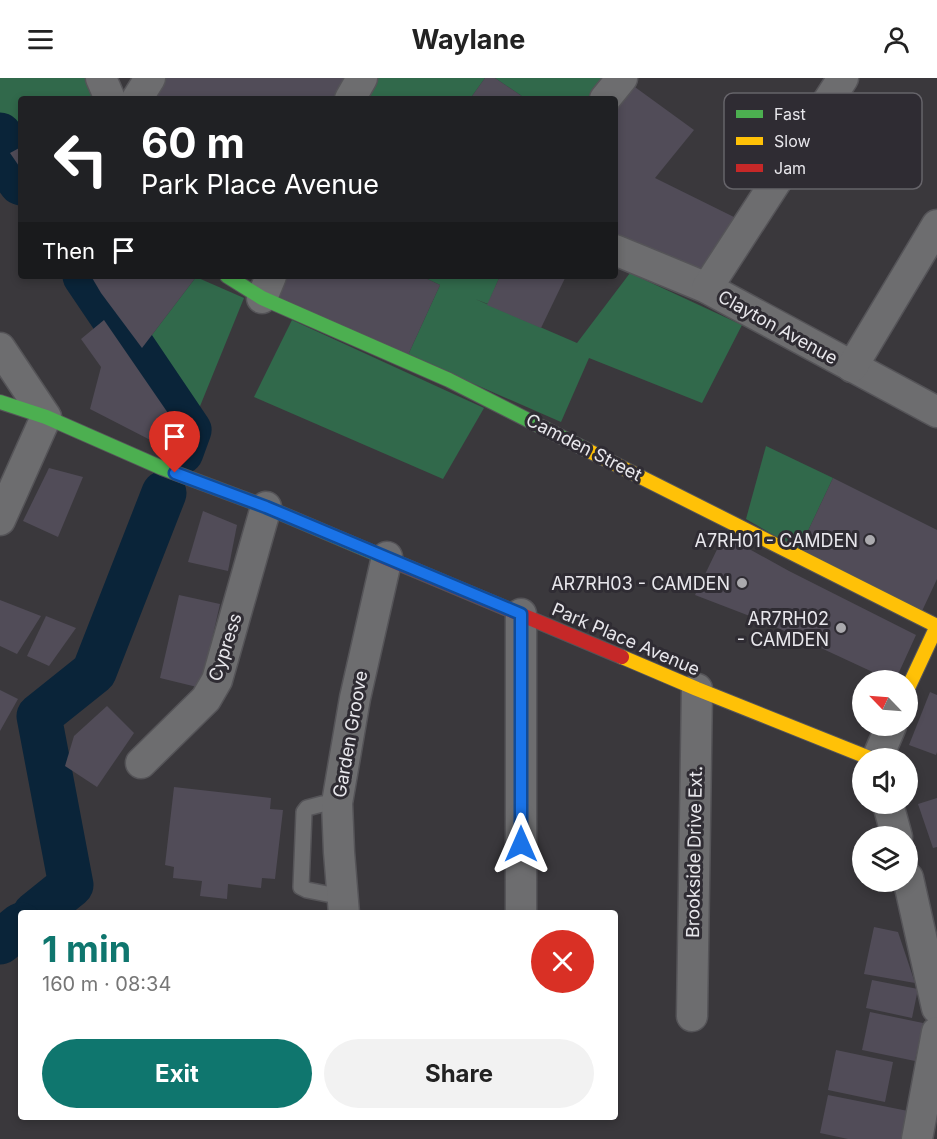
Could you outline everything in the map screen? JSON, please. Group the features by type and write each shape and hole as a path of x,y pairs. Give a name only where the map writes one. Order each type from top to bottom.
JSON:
{"street":[{"path":"101,78 109,96"},
{"path":"139,96 150,78"},
{"path":"352,96 363,78"},
{"path":"607,96 622,78"},
{"path":"833,93 843,78"},
{"path":"707,288 771,189"},
{"path":"852,367 937,225"},
{"name":"Clayton Avenue","path":"618,251 707,288 937,412"},
{"name":"Camden Street","path":"238,279 266,287 937,626"},
{"path":"0,520 46,417 1,352"},
{"name":"Park Place Avenue","path":"0,402 46,417 162,468 266,507 697,689 852,751"},
{"name":"Cypress","path":"141,763 206,699 217,680 266,507"},
{"name":"Garden Groove","path":"343,905 337,803 355,698 387,557"},
{"path":"521,614 521,910"},
{"path":"916,670 937,626"},
{"name":"Brookside Drive Ext.","path":"692,1016 697,689"},
{"path":"911,892 937,1008"},
{"path":"916,1139 937,1032"}],"lane":[{"path":"337,803 322,804 305,810 301,887 343,905"}],"green space":[{"path":"0,78 90,78 98,96 18,96 18,149 10,153 0,132"},
{"path":"374,78 485,78 472,96 363,96"},
{"path":"495,78 620,78 606,96 522,96"},
{"path":"630,273 742,325 702,403 589,358 561,422 408,355 440,285 427,279 499,279 488,304 475,299 577,343"},
{"path":"194,279 201,279 244,298 196,416 142,348"},
{"path":"292,320 484,408 443,479 254,397"},
{"path":"766,446 833,478 799,550 746,519"}],"building":[{"path":"160,78 351,78 340,96 150,96"},
{"path":"485,78 495,78 522,96 472,96"},
{"path":"628,82 694,130 655,178 738,219 700,273 618,236 618,100"},
{"path":"18,149 18,165 10,153"},
{"path":"93,279 194,279 142,348"},
{"path":"276,279 427,279 440,285 408,355 268,297"},
{"path":"499,279 565,279 541,328 487,305"},
{"path":"104,320 170,416 162,446 90,409 101,367 81,339"},
{"path":"49,468 83,477 58,537 23,521"},
{"name":"A7RH01 - CAMDEN","path":"833,478 937,530 937,579 922,611 799,550"},
{"path":"203,511 237,525 228,571 188,562"},
{"name":"AR7RH02 - CAMDEN","path":"724,535 789,571 916,635 900,670 868,670 765,622 695,595"},
{"path":"179,595 220,604 201,688 160,678"},
{"path":"0,600 41,616 17,654 0,646"},
{"path":"46,616 76,628 49,666 27,656"},
{"path":"0,690 18,699 0,731"},
{"path":"930,692 937,695 936,755 909,745 913,736 918,736 918,722"},
{"path":"107,706 134,733 97,787 65,766 74,736"},
{"path":"174,787 271,798 270,809 283,810 275,879 262,878 261,888 228,884 227,899 200,896 202,881 173,878 174,867 165,865"},
{"path":"937,798 937,847 933,848 918,804"},
{"path":"874,927 898,932 915,983 864,974"},
{"path":"872,980 918,989 912,1018 866,1008"},
{"path":"870,1012 923,1023 915,1061 862,1050"},
{"path":"836,1050 893,1062 885,1102 828,1090"},
{"path":"828,1095 908,1111 902,1139 848,1139 820,1133"}],"waterway":[{"path":"0,135 18,179"},
{"path":"87,279 189,430 181,452"},
{"path":"40,910 71,885 39,716 94,672 164,493"},
{"path":"0,942 18,927"}],"traffic: fast":[{"path":"232,279 262,298 449,380 585,449"},
{"path":"0,402 46,417 162,468 266,507 379,555"}],"traffic: slow":[{"path":"585,449 937,626 916,670"},
{"path":"622,657 852,751"}],"traffic: jam":[{"path":"379,555 622,657"}],"place":[{"name":"A7RH01 - CAMDEN","path":"870,540"},
{"name":"AR7RH03 - CAMDEN","path":"742,583"},
{"name":"AR7RH02 - CAMDEN","path":"841,628"}],"route":[{"path":"175,473 266,507 521,614 521,844"}]}
